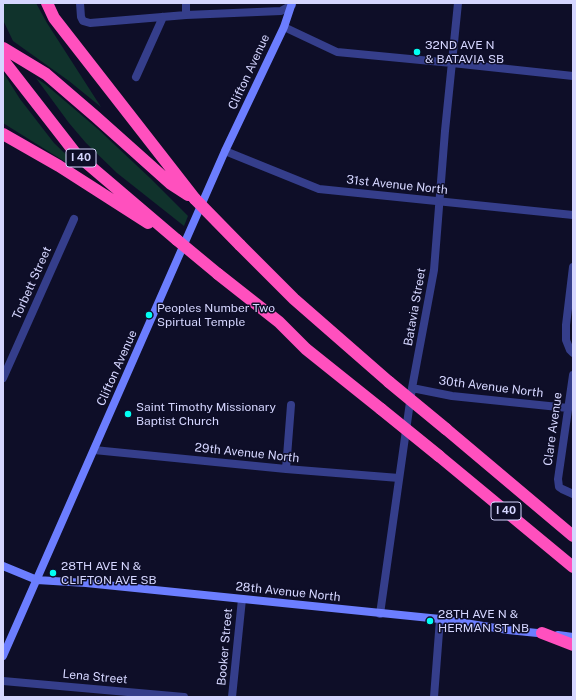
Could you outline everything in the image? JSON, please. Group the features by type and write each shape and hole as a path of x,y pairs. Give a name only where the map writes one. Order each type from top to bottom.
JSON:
{"highway":[{"name":"I 40","path":"47,3 54,18 194,199 294,299 389,382 573,536"},
{"path":"3,48 46,74 171,184 194,199"},
{"name":"I 40","path":"3,60 76,154 218,274 279,322 306,349 439,456 573,567"},
{"path":"3,134 59,166 124,209 177,240"},
{"path":"542,633 573,645"}],"street":[{"path":"186,3 186,15"},
{"name":"Batavia Street","path":"380,614 398,478 412,388 434,270 458,3"},
{"path":"80,7 83,20 90,23 186,15 281,11 292,4"},
{"name":"Clifton Avenue","path":"3,656 226,150 284,27 292,4"},
{"path":"136,77 164,17"},
{"path":"284,27 338,52 573,76"},
{"name":"31st Avenue North","path":"226,150 319,189 573,215"},
{"name":"Torbett Street","path":"3,378 74,219"},
{"path":"573,267 566,325 566,340 570,350 573,353"},
{"name":"Clare Avenue","path":"573,375 558,479 559,487 564,491 573,494"},
{"name":"30th Avenue North","path":"412,388 452,396 568,408"},
{"path":"286,469 291,405"},
{"name":"29th Avenue North","path":"94,450 286,469 398,478"},
{"name":"28th Avenue North","path":"3,566 37,580 86,583 440,619 508,630 573,637"},
{"name":"Booker Street","path":"232,697 242,599"},
{"path":"434,697 440,619"},
{"name":"Lena Street","path":"3,681 184,697"}],"green space":[{"path":"3,3 36,3 47,23 101,107 69,81 13,41 3,20"},
{"path":"3,72 20,99 54,143 77,165 75,168 3,123"},
{"path":"36,78 99,130 188,216 184,226 117,173 86,143 69,123"}],"place":[{"name":"32ND AVE N & BATAVIA SB","path":"417,52"},
{"name":"Peoples Number Two Spirtual Temple","path":"149,315"},
{"name":"Saint Timothy Missionary Baptist Church","path":"128,414"},
{"name":"28TH AVE N & CLIFTON AVE SB","path":"53,573"},
{"name":"28TH AVE N & HERMAN ST NB","path":"430,621"}]}
